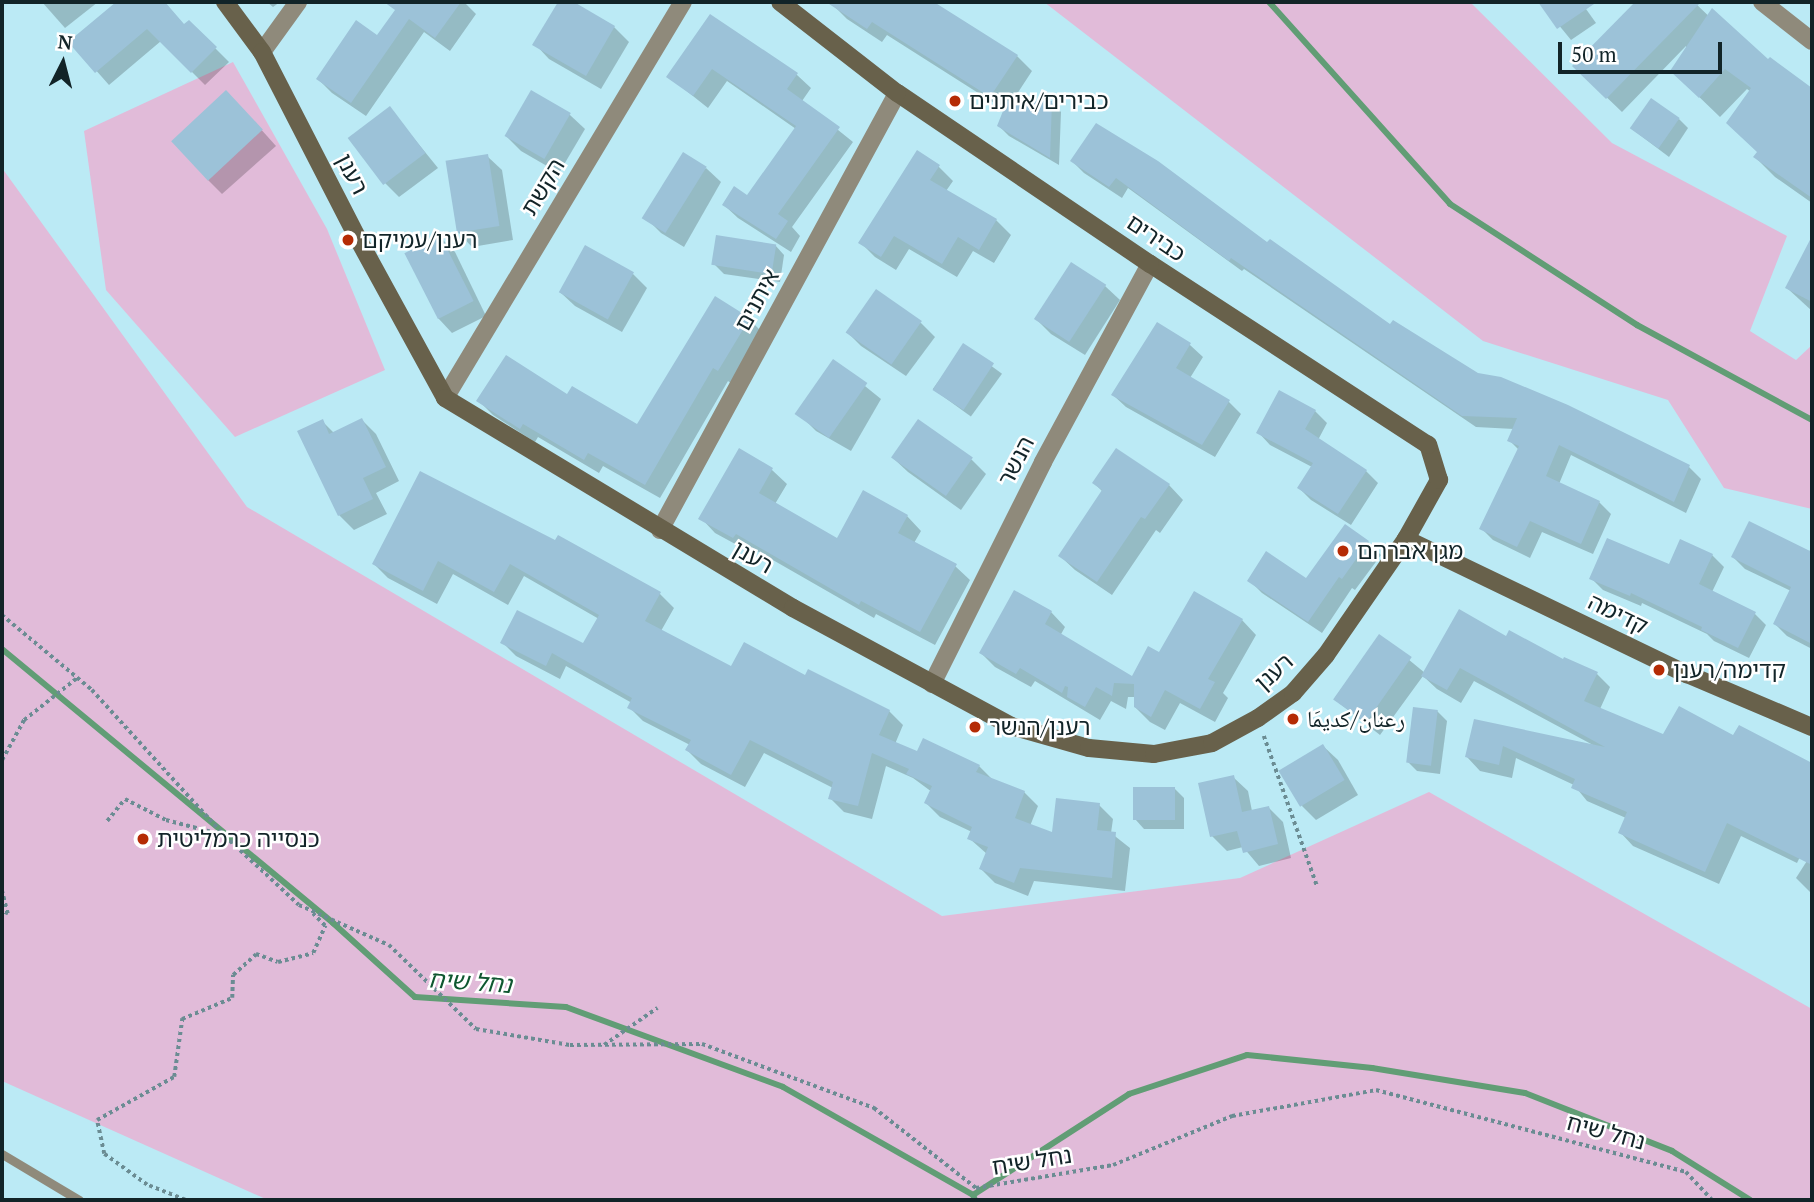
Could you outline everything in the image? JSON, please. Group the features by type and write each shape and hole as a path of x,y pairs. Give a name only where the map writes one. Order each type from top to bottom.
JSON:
{"street":[{"name":"רענן","path":"225,2 262,52 357,237 446,398 660,530 1012,726 1089,748 1154,754 1212,743 1258,718 1293,692 1326,655 1406,539"},
{"path":"262,52 298,2"},
{"name":"הקשת","path":"446,398 683,2"},
{"name":"כבירים","path":"780,2 897,93 1150,264 1428,445 1439,480 1406,539"},
{"path":"1762,2 1812,41"},
{"name":"איתנים","path":"660,530 897,93"},
{"name":"הנשר","path":"933,684 1043,462 1150,264"},
{"name":"קדימה","path":"1406,539 1687,674 1812,727"}],"lane":[{"path":"2,1154 79,1200"}],"path":[{"name":"נחל שיח","path":"2,615 77,677 225,836 299,905 389,945 476,1029 570,1045 702,1044 874,1108 976,1188 1113,1166 1233,1116 1376,1090 1686,1172 1712,1200"},
{"path":"2,760 24,720 77,677"},
{"path":"1258,718 1317,886"},
{"path":"107,821 125,799 166,820 225,836"},
{"path":"2,890 8,914 2,911"},
{"path":"185,1200 147,1185 104,1154 97,1121 174,1077 182,1019 232,998 233,975 256,954 278,962 313,953 325,926 308,909"},
{"path":"604,1045 657,1008"}],"shaded area":[{"path":"1044,2 1470,2 1612,143 1787,236 1750,331 1796,360 1812,345 1812,509 1724,488 1668,400 1483,341"},
{"path":"233,62 327,229 385,370 235,437 106,290 84,131"},
{"path":"2,168 247,507 942,916 1240,878 1429,792 1812,1009 1812,1200 268,1200 2,1081"}],"building":[{"path":"116,2 165,2 184,24 189,20 217,47 191,73 147,29 95,73 68,42"},
{"path":"384,2 461,2 435,38 409,19 351,103 316,79 356,20 377,35 395,10"},
{"path":"558,2 574,2 615,26 586,76 532,45"},
{"path":"826,2 934,2 1018,55 990,97 872,22 867,29"},
{"path":"1538,2 1597,2 1557,29"},
{"path":"1635,2 1701,2 1606,99 1572,66"},
{"path":"1712,8 1768,59 1770,57 1812,88 1812,198 1753,157 1757,152 1726,123 1751,88 1725,69 1699,98 1670,71"},
{"path":"710,14 798,73 787,89 840,127 778,214 788,221 776,239 722,205 734,186 747,195 796,126 712,69 693,96 666,77"},
{"path":"226,90 263,129 208,181 171,141"},
{"path":"531,90 571,113 544,159 504,136"},
{"path":"1651,98 1680,118 1658,148 1630,128"},
{"path":"1007,101 1052,101 1050,158 997,126"},
{"path":"390,106 426,153 383,185 348,138"},
{"path":"1096,123 1158,161 1267,242 1270,239 1390,324 1393,320 1478,373 1501,377 1568,405 1690,465 1674,502 1559,445 1546,476 1600,501 1581,544 1530,521 1517,547 1479,529 1519,446 1507,441 1517,418 1462,416 1231,258 1229,261 1116,178 1109,187 1070,161"},
{"path":"917,150 940,165 930,180 997,219 979,250 958,237 942,264 894,236 881,257 858,243"},
{"path":"683,152 707,167 665,233 642,218"},
{"path":"488,154 499,226 457,233 446,161"},
{"path":"440,235 474,301 438,319 404,253"},
{"path":"716,235 776,245 772,274 711,265"},
{"path":"1812,236 1812,302 1785,288"},
{"path":"585,245 634,272 608,319 559,292"},
{"path":"1071,262 1106,285 1069,342 1034,319"},
{"path":"876,289 922,321 891,365 846,332"},
{"path":"715,296 750,318 718,371 713,368 645,485 588,453 584,460 523,424 520,429 476,401 506,355 567,394 572,386 637,424"},
{"path":"1157,322 1191,343 1176,368 1230,400 1202,445 1111,395"},
{"path":"963,343 994,363 964,410 933,390"},
{"path":"833,359 867,383 829,438 795,414"},
{"path":"1279,390 1316,410 1305,429 1367,470 1338,514 1297,488 1313,463 1256,433"},
{"path":"362,418 386,467 363,478 373,499 338,516 297,431 323,419 329,434"},
{"path":"918,419 973,457 946,496 891,458"},
{"path":"739,448 773,468 759,493 837,538 863,490 908,515 898,533 957,564 920,632 861,601 859,605 736,534 733,538 698,519"},
{"path":"1116,448 1170,484 1145,519 1141,517 1097,582 1058,556 1102,490 1092,483"},
{"path":"420,471 555,540 558,535 661,592 645,621 731,666 744,642 805,675 808,669 890,710 879,735 917,751 923,738 980,765 976,772 1025,791 1015,818 1052,832 1056,798 1100,803 1097,830 1116,832 1112,878 1020,868 1014,883 979,869 988,847 967,839 972,827 924,803 932,786 906,774 909,769 872,753 858,806 828,799 833,782 750,740 731,775 685,750 691,740 627,708 632,698 552,653 546,666 500,643 517,610 583,643 599,615 510,564 494,592 438,561 423,591 372,564"},
{"path":"1749,521 1812,552 1812,644 1773,624 1791,587 1731,557"},
{"path":"1345,524 1369,541 1342,579 1339,577 1308,622 1247,581 1266,551 1306,578"},
{"path":"1607,538 1669,564 1680,539 1713,554 1699,584 1756,612 1738,648 1701,630 1702,627 1631,593 1630,596 1589,579"},
{"path":"1014,590 1052,611 1045,624 1132,676 1148,646 1159,652 1194,591 1243,619 1208,679 1215,682 1200,709 1165,690 1151,717 1134,707 1134,684 1114,683 1112,696 1096,687 1085,707 1067,697 1068,687 1065,686 1062,693 1020,668 1016,674 979,653"},
{"path":"1459,609 1506,636 1509,630 1563,659 1564,657 1598,672 1584,701 1663,734 1679,706 1733,735 1739,725 1812,763 1812,865 1727,823 1705,872 1618,833 1627,812 1571,788 1575,779 1503,746 1499,765 1465,757 1474,719 1605,747 1460,668 1447,690 1421,676"},
{"path":"1379,634 1412,657 1366,722 1333,700"},
{"path":"1413,707 1438,710 1431,766 1406,763"},
{"path":"1323,744 1345,780 1300,807 1278,771"},
{"path":"1234,775 1242,812 1269,806 1278,844 1243,853 1237,831 1210,837 1198,783"},
{"path":"1133,787 1175,787 1175,820 1133,820"}],"waterway":[{"path":"1269,2 1450,204 1637,325 1812,420"},
{"name":"נחל שיח","path":"2,649 333,923 415,997 566,1007 783,1087 973,1195 975,1200"},
{"path":"973,1195 1129,1094 1247,1055 1372,1068 1525,1093 1672,1151 1750,1200"}],"place":[{"name":"כבירים/איתנים","path":"955,101"},
{"name":"רענן/עמיקם","path":"348,240"},
{"name":"מגן אברהם","path":"1343,551"},
{"name":"קדימה/רענן","path":"1659,670"},
{"name":"رعنان/كديمَا","path":"1293,719"},
{"name":"רענן/הנשר","path":"975,727"},
{"name":"כנסייה כרמליטית","path":"143,839"}]}
